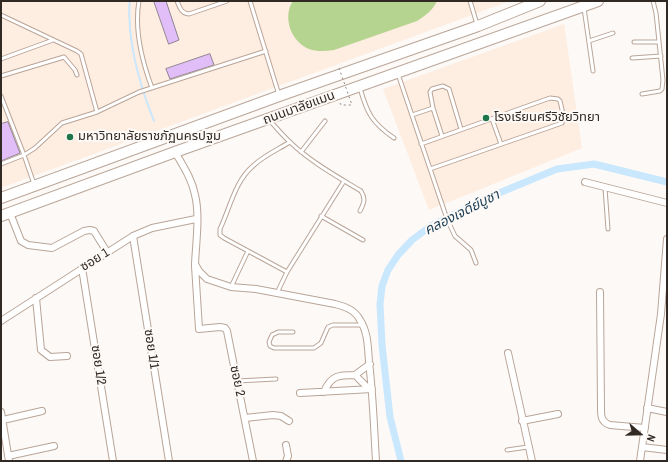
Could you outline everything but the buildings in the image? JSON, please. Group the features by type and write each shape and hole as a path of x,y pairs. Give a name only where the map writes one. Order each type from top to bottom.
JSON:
{"highway":[{"name":"ถนนมาลัยแมน","path":"1,198 279,96 478,26 528,3 540,1"},
{"name":"ถนนมาลัยแมน","path":"6,215 175,152 598,1"}],"street":[{"path":"175,152 188,174 195,194 197,207 195,264 199,271 207,279 231,287 256,290 346,307 354,312 363,324 370,364 376,461"},
{"path":"585,182 667,204"},
{"path":"6,215 21,241 28,245 52,248 84,231 90,230 94,231 107,252"},
{"name":"ซอย 1","path":"1,320 133,236 152,228 196,219"},
{"name":"ซอย 1/1","path":"133,236 169,461"},
{"path":"640,461 665,295 667,239"},
{"name":"ซอย 2","path":"195,264 199,329 220,326 225,328 227,331 253,461"},
{"name":"ซอย 1/2","path":"82,268 113,461"},
{"path":"600,292 600,408 602,420 610,425 645,428"},
{"path":"36,298 41,350 50,357 67,356"},
{"path":"508,353 532,461"},
{"path":"324,392 328,383 333,378 343,375 355,375 370,364"},
{"path":"355,375 371,389"},
{"path":"300,393 371,389"},
{"path":"647,408 667,412"},
{"path":"3,420 42,411"},
{"path":"1,412 8,459 54,446"},
{"path":"522,421 558,414"},
{"path":"245,418 273,415 281,416 289,421"},
{"path":"286,445 288,456 286,461"},
{"path":"642,447 667,450"}],"lane":[{"path":"139,1 138,23 142,55 150,88"},
{"path":"177,1 184,14 189,14 227,1"},
{"path":"250,1 279,96"},
{"path":"470,1 478,26"},
{"path":"642,94 660,91 662,89 663,80 661,56 653,1"},
{"path":"584,6 594,71"},
{"path":"1,15 81,54 97,112"},
{"path":"589,41 613,33"},
{"path":"1,59 53,40"},
{"path":"634,42 659,42"},
{"path":"1,164 24,156 62,124 97,112 150,88 266,51"},
{"path":"632,58 661,56"},
{"path":"1,76 64,57 75,70 77,75"},
{"path":"398,73 447,220 455,236 471,250 476,264"},
{"path":"442,136 433,108 430,91 443,86 449,89 461,129"},
{"path":"359,87 365,109 376,124 394,138"},
{"path":"1,96 34,185"},
{"path":"421,144 550,98 558,98 560,102 564,118 562,123 430,169"},
{"path":"412,115 433,108"},
{"path":"268,119 301,152 361,191 364,196 363,205 360,211"},
{"path":"492,119 501,144"},
{"path":"301,152 325,121"},
{"path":"287,272 220,235 220,228 236,190 247,172 253,166 290,142"},
{"path":"276,294 287,272 344,181"},
{"path":"605,188 608,229"},
{"path":"321,216 363,240"},
{"path":"231,287 248,251"},
{"path":"293,332 278,332 272,335 269,342 270,346 274,348 314,348 321,343 328,327 333,325 363,324"},
{"path":"237,381 276,379"},
{"path":"507,450 528,447"}],"path":[{"path":"339,68 352,105"}],"shaded area":[{"name":"มหาวิทยาลัยราชภัฏนครปฐม","path":"1,1 510,1 1,188"},
{"name":"โรงเรียนศรีวิชัยวิทยา","path":"564,24 582,148 429,210 383,89"}],"green space":[{"path":"293,1 437,1 423,17 417,21 334,50 322,51 312,50 303,46 293,35 288,21 288,14"}],"waterway":[{"path":"130,1 130,29 133,53 142,87 154,121"},
{"name":"คลองเจดีย์บูชา","path":"401,461 390,417 382,345 380,304 382,286 388,270 398,255 412,240 431,226 487,198 557,169 594,164 667,182"}],"place":[{"name":"โรงเรียนศรีวิชัยวิทยา","path":"486,118"},
{"name":"มหาวิทยาลัยราชภัฏนครปฐม","path":"70,137"}]}
